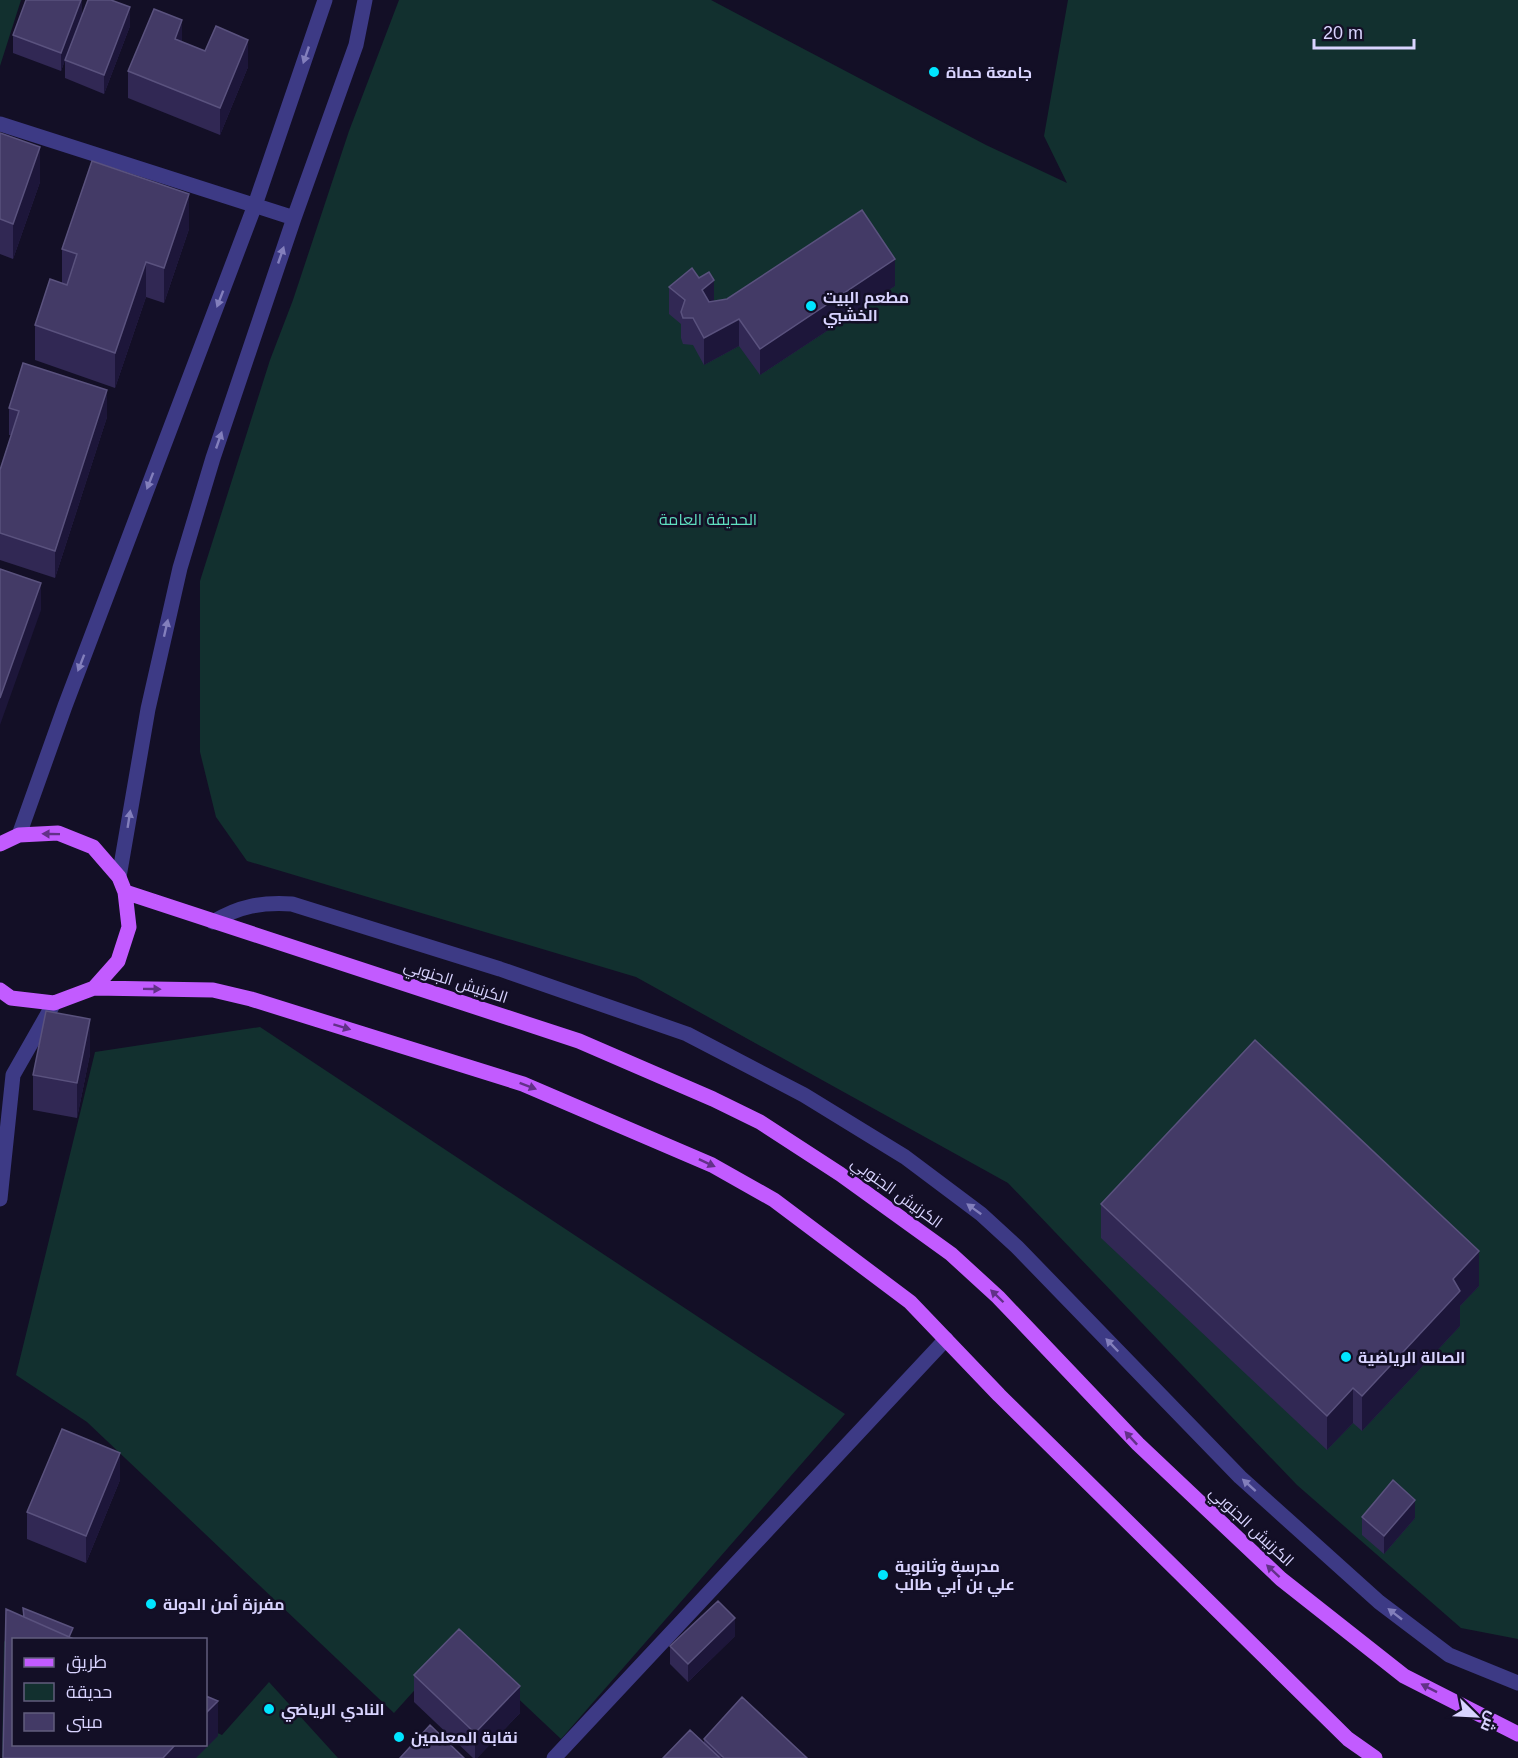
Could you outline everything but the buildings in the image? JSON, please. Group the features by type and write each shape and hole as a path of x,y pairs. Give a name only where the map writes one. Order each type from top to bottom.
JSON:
{"main road":[{"path":"0,844 19,835 58,832 93,847 119,877 125,892 129,927 118,961 94,988"},
{"name":"الكرنيش الجنوبي","path":"125,892 579,1041 713,1099 779,1134 840,1174 951,1254 998,1297 1138,1444 1281,1579 1404,1676 1518,1734"},
{"path":"0,990 11,998 54,1003 94,988 213,990 251,999 524,1084 712,1166 774,1200 900,1295 1348,1739 1375,1758"}],"street":[{"path":"19,835 64,706 255,205 325,0"},
{"path":"119,877 148,709 180,567 213,458 294,218 356,45 365,0"},
{"path":"0,123 294,218"},
{"path":"213,922 249,905 292,904 500,969 687,1034 804,1095 905,1157 981,1214 1017,1247 1240,1477 1379,1602 1449,1655 1518,1683"},
{"path":"0,1199 13,1075 54,1003"},
{"path":"554,1758 946,1339"}],"green space":[{"path":"0,0 21,0 0,66"},
{"name":"الحديقة العامة","path":"399,0 711,0 986,145 1067,183 1044,136 1068,0 1518,0 1518,1639 1461,1628 1297,1485 1008,1183 636,977 247,861 216,817 200,752 200,581 270,360 293,300 349,131"},
{"path":"260,1027 845,1414 561,1739 458,1642 394,1713 87,1422 16,1375 95,1052"},
{"path":"4,1641 12,1645 12,1746 207,1746 207,1728 222,1735 269,1682 338,1758 2,1758"}],"place":[{"name":"جامعة حماة","path":"934,72"},
{"name":"مطعم البيت الخشبي","path":"811,306"},
{"name":"الصالة الرياضية","path":"1346,1357"},
{"name":"مدرسة وثانوية علي بن أبي طالب","path":"883,1575"},
{"name":"مفرزة أمن الدولة","path":"151,1604"},
{"name":"النادي الرياضي","path":"269,1709"},
{"name":"نقابة المعلمين","path":"399,1737"}]}
